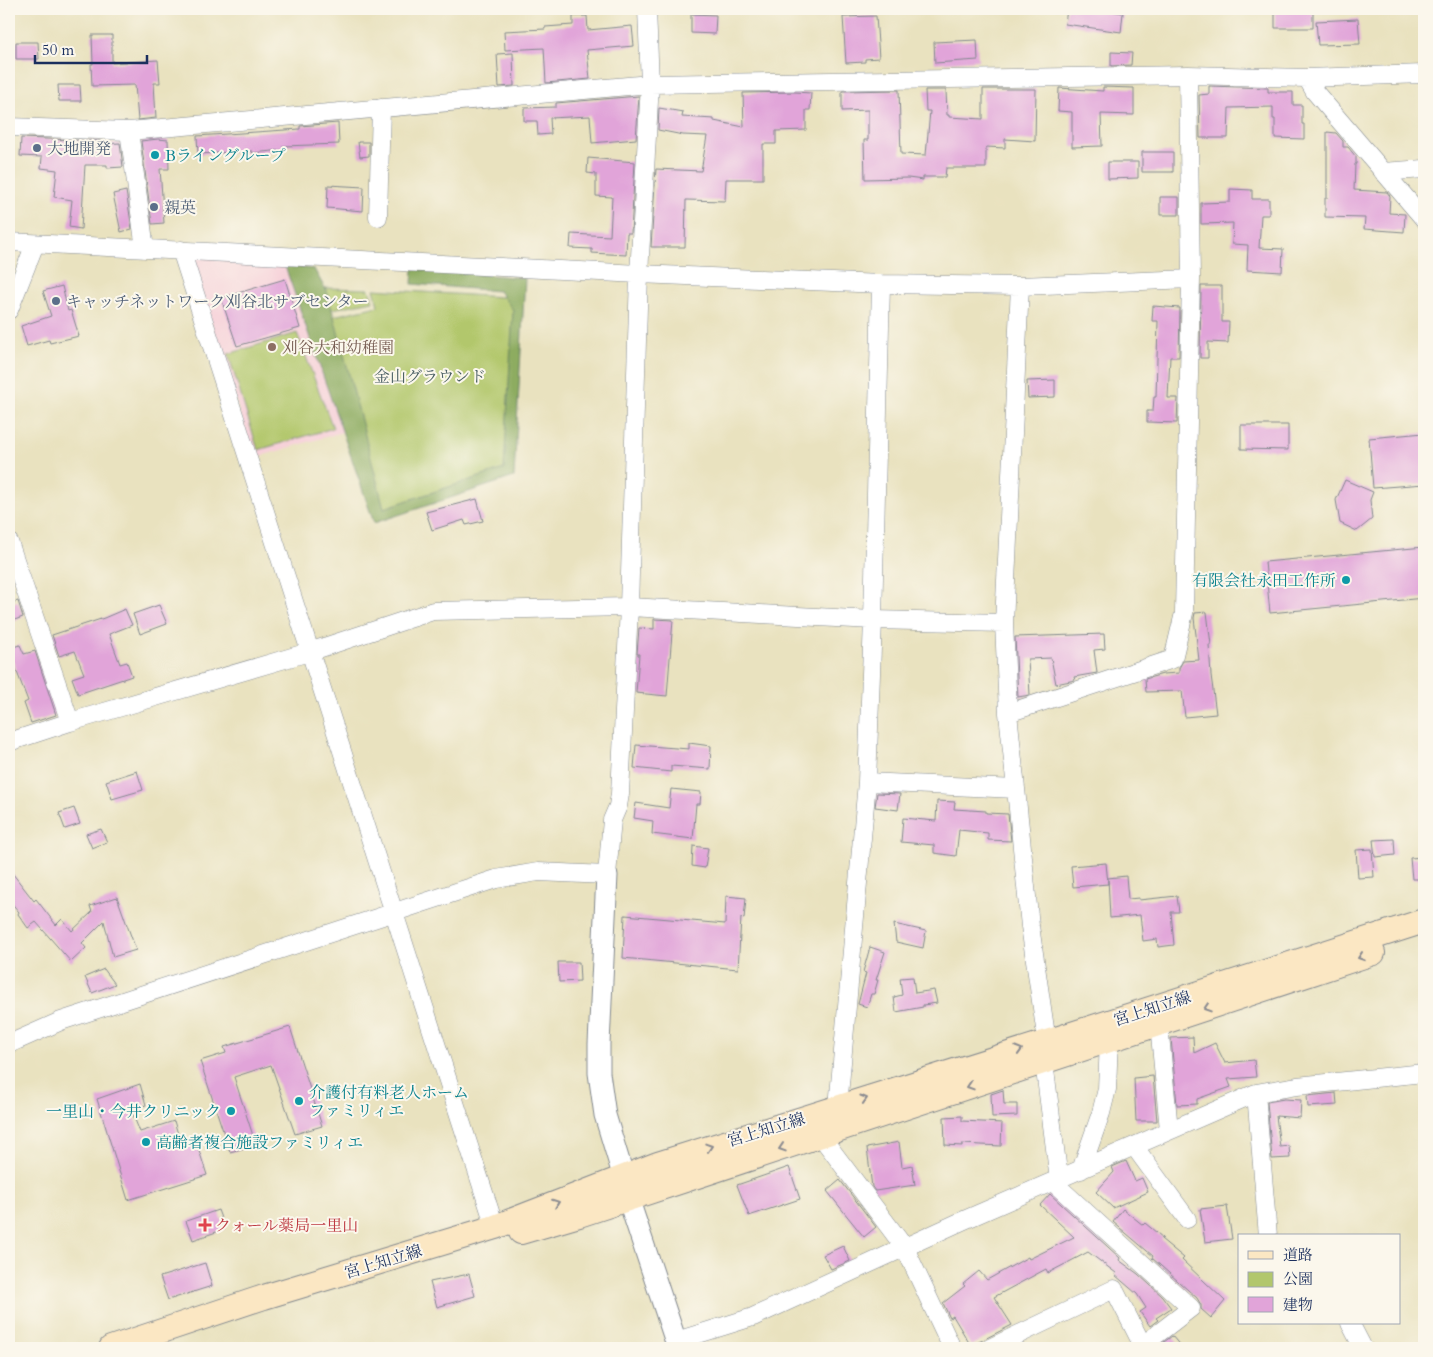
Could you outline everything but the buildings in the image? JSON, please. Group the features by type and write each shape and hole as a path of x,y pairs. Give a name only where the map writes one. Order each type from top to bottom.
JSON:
{"main road":[{"name":"宮上知立線","path":"110,1348 264,1297 495,1227 626,1188 820,1135 1046,1052 1424,920"},
{"name":"宮上知立線","path":"146,1348 265,1309 579,1215 626,1188 658,1164 838,1107 1046,1052 1109,1040 1424,936"}],"street":[{"path":"647,9 650,84 639,274 629,607 620,794 618,806 612,820 607,874 598,1060 605,1115 626,1188 677,1344 753,1317 1169,1130 1256,1093 1297,1086 1424,1073"},
{"path":"9,127 129,131 650,84 1188,75 1307,78 1424,74"},
{"path":"1008,713 1173,659 1184,613 1191,279 1188,75"},
{"path":"1307,78 1315,92 1423,216"},
{"path":"378,217 380,108"},
{"path":"129,131 145,249"},
{"path":"1383,172 1424,169"},
{"path":"9,242 639,274 881,284 1020,286 1191,279"},
{"path":"9,310 35,244"},
{"path":"181,250 495,1227"},
{"path":"838,1107 867,782 881,284"},
{"path":"990,1348 1114,1289 1143,1347 1191,1308 1056,1181 1046,1052 1030,926 1008,713 1004,623 1020,286"},
{"path":"9,542 70,722"},
{"path":"9,742 70,722 309,652 433,611 629,607 873,620 1004,623"},
{"path":"867,782 1016,789"},
{"path":"9,1044 61,1021 496,879 538,872 607,874"},
{"path":"1159,1024 1169,1130"},
{"path":"1081,1170 1102,1113 1107,1089 1109,1040"},
{"path":"1256,1093 1268,1234"},
{"path":"820,1135 905,1248 952,1348"},
{"path":"1134,1146 1187,1219"},
{"path":"1351,1324 1363,1348"}],"shaded area":[{"name":"刈谷大和幼稚園","path":"190,256 304,262 346,431 254,458"}],"green space":[{"path":"285,266 314,269 328,294 384,508 504,469 513,310 499,291 412,284 413,269 525,278 514,477 374,523"},
{"path":"322,288 369,289 373,301 327,310"},
{"name":"金山グラウンド","path":"374,289 517,298 508,474 380,516 329,317 378,306"},
{"path":"297,333 333,428 258,450 228,354"}],"place":[{"name":"大地開発","path":"37,148"},
{"name":"Bライングループ","path":"155,155"},
{"name":"親英","path":"154,207"},
{"name":"キャッチネットワーク刈谷北サブセンター","path":"56,301"},
{"name":"刈谷大和幼稚園","path":"272,347"},
{"name":"有限会社永田工作所","path":"1346,580"},
{"name":"介護付有料老人ホーム ファミリィエ","path":"299,1101"},
{"name":"一里山・今井クリニック","path":"231,1111"},
{"name":"高齢者複合施設ファミリィエ","path":"146,1142"},
{"name":"クォール薬局一里山","path":"205,1225"}]}
